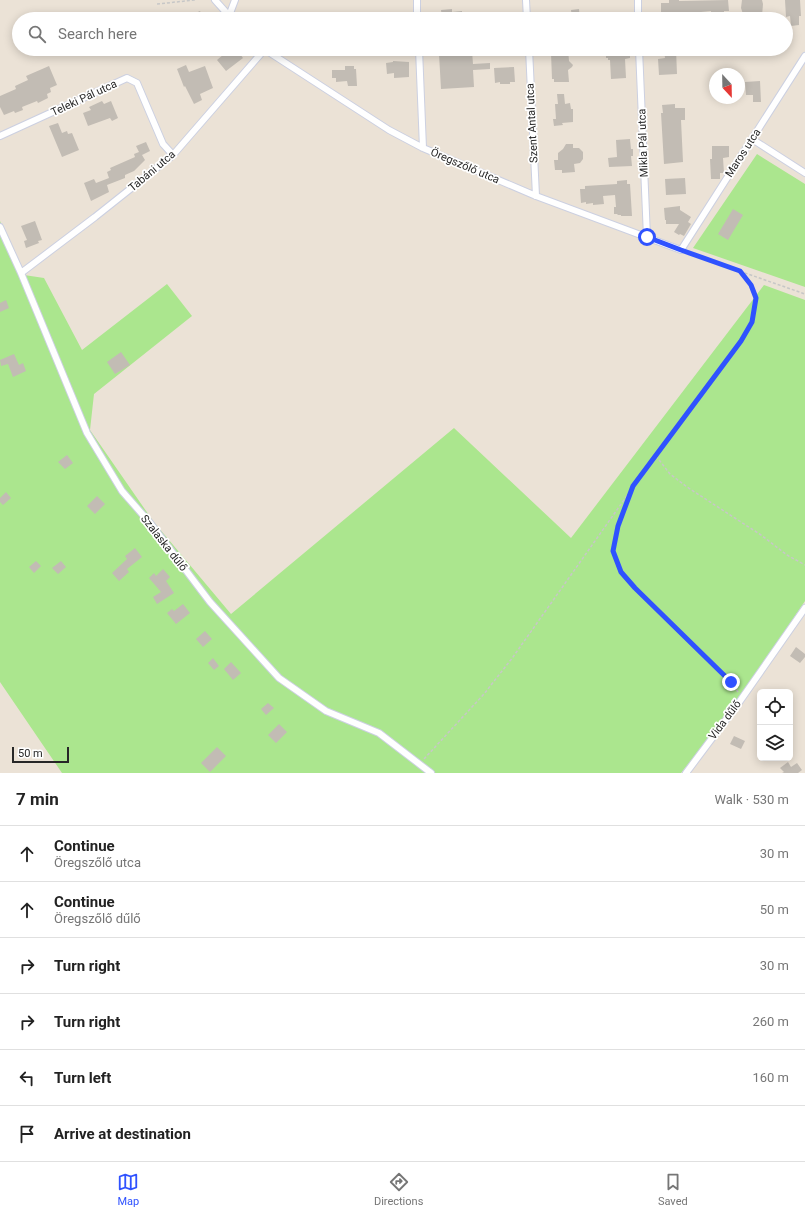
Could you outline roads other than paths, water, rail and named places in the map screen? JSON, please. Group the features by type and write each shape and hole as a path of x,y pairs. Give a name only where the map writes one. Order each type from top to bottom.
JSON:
{"street":[{"path":"215,0 226,12"},
{"path":"232,12 235,0"},
{"path":"417,0 417,12"},
{"path":"526,0 527,12"},
{"path":"638,0 638,12"},
{"name":"Tabáni utca","path":"21,273 173,155 258,56"},
{"name":"Öregszőlő utca","path":"275,56 389,130 423,148 536,196 681,250"},
{"path":"419,56 423,148"},
{"name":"Szent Antal utca","path":"529,56 536,196"},
{"name":"Mikla Pál utca","path":"639,56 647,237"},
{"name":"Maros utca","path":"681,250 752,139 803,65 805,56"},
{"name":"Teleki Pál utca","path":"0,136 127,78 138,83 163,144 173,155"},
{"path":"752,139 805,173"},
{"name":"Szalaska dűlő","path":"0,227 21,273 88,433 122,492 150,524 210,602 279,678 326,711 379,733 422,769 431,773"},
{"name":"Vida dűlő","path":"686,773 740,702 805,608"}]}
